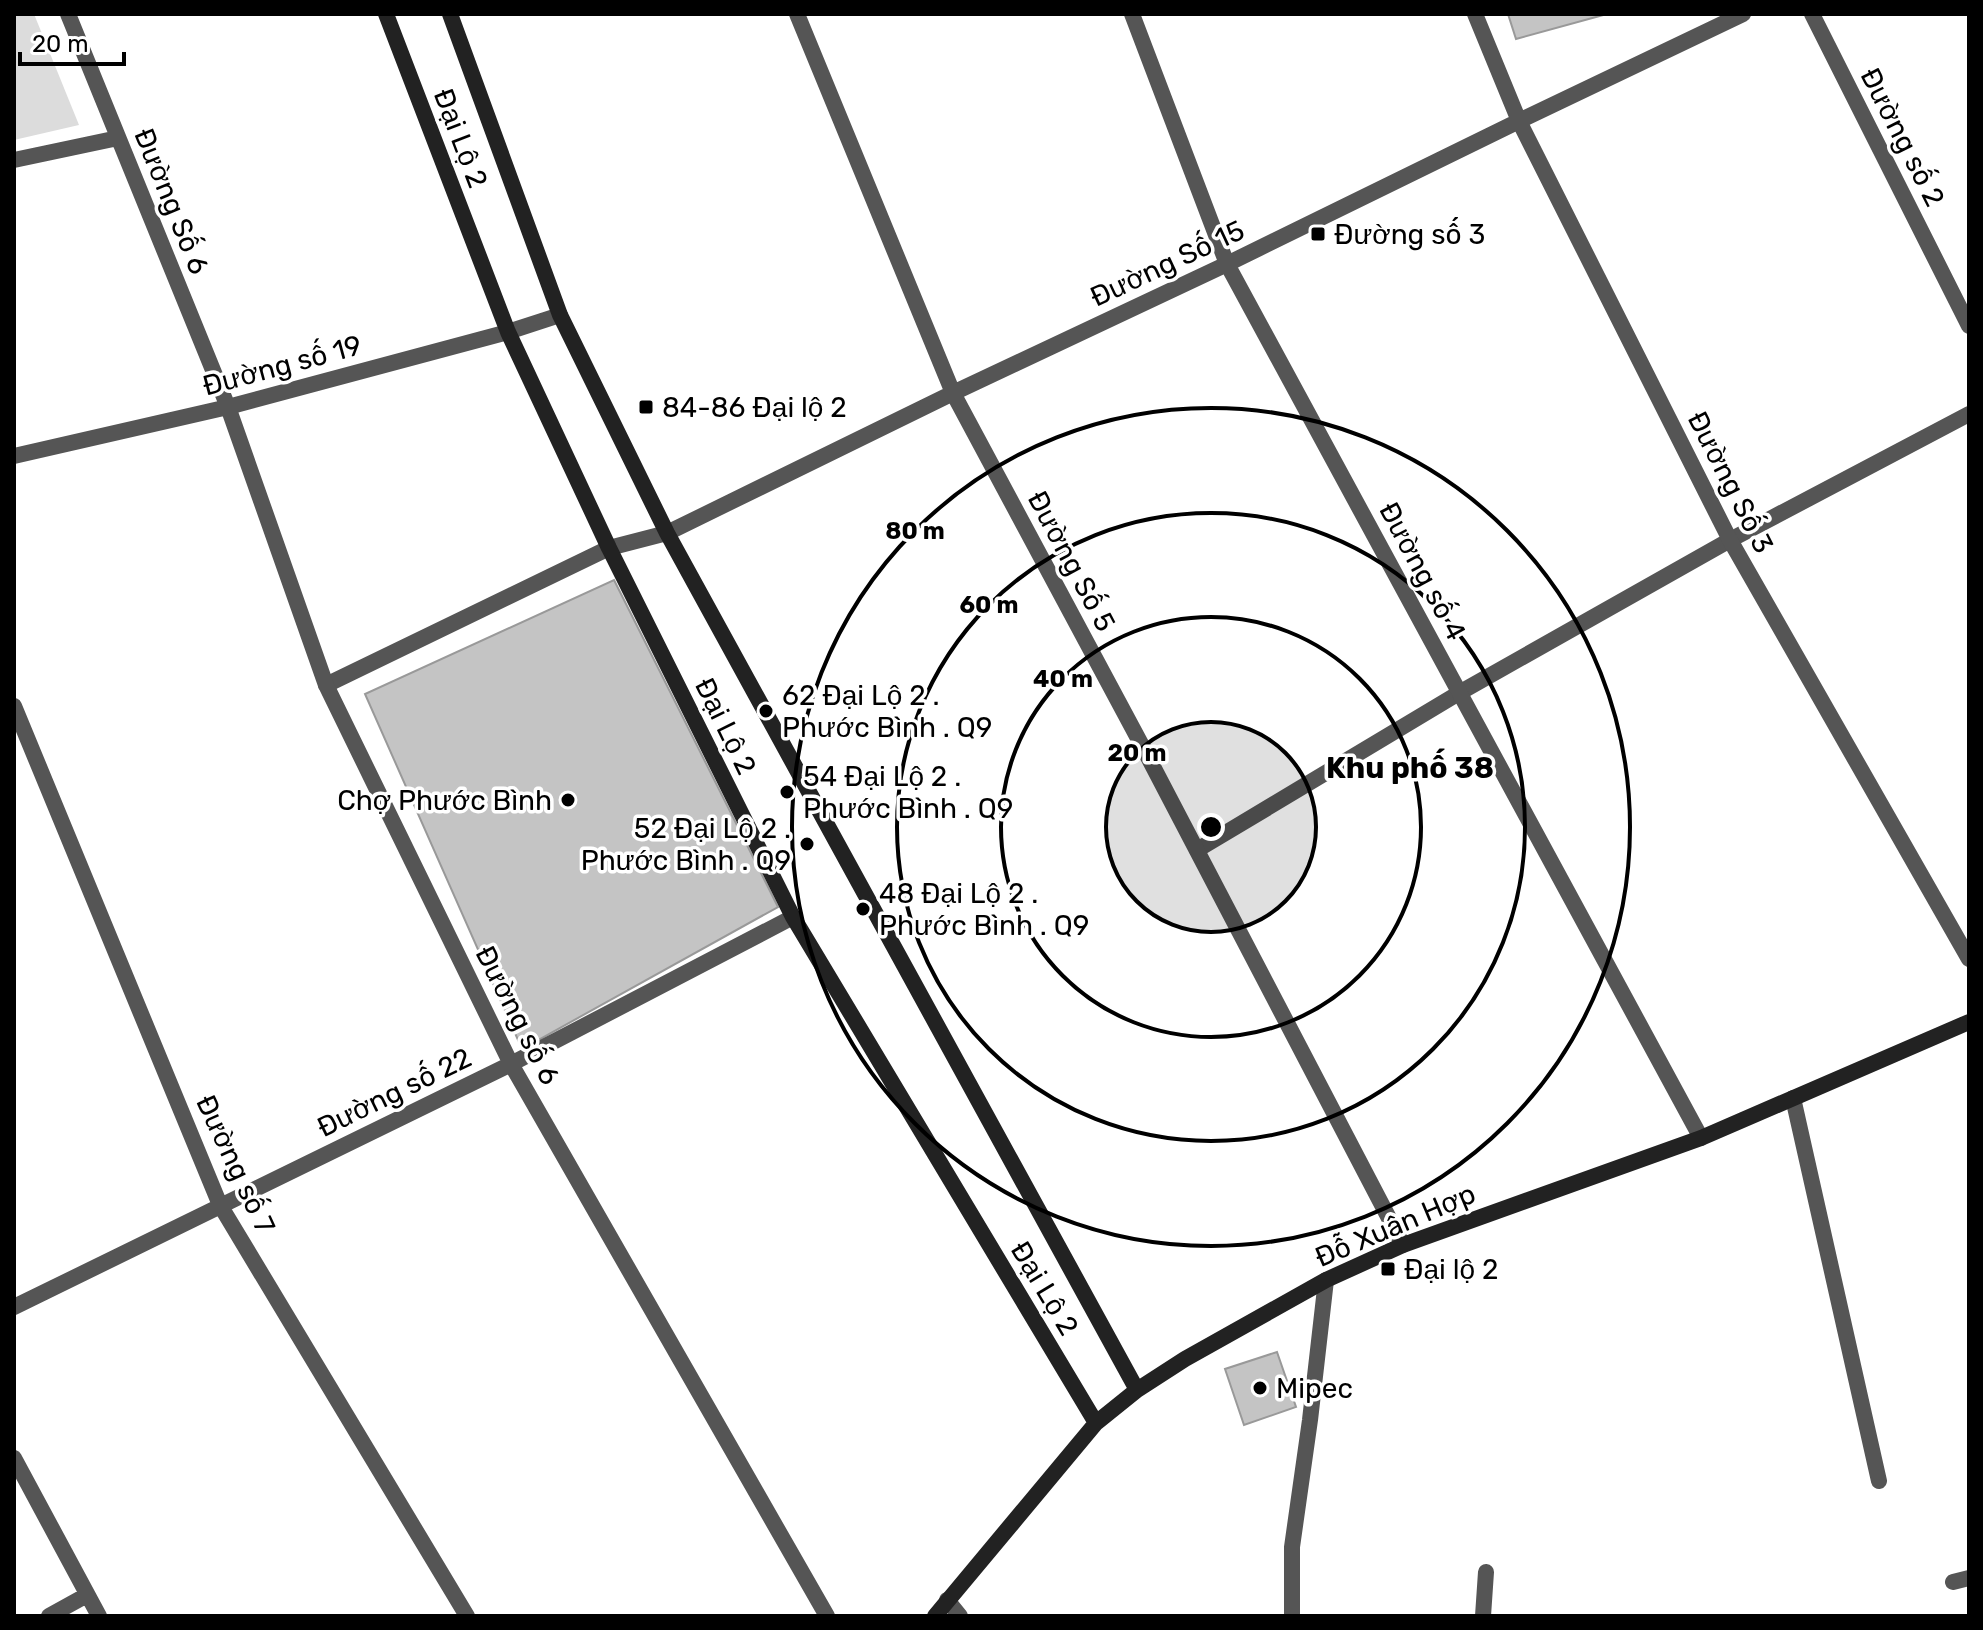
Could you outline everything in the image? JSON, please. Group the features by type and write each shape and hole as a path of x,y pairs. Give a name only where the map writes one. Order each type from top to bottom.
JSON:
{"street":[{"name":"Đường Số 6","path":"68,14 228,407"},
{"name":"Đại Lộ 2","path":"386,14 508,332 609,548 793,917 1096,1423"},
{"name":"Đại Lộ 2","path":"450,14 560,315 667,533 1137,1390"},
{"name":"Đường Số 5","path":"797,14 953,393 1403,1245"},
{"name":"Đường số 4","path":"1132,14 1227,264 1701,1138"},
{"name":"Đường Số 3","path":"1475,14 1519,121 1730,540 1969,959"},
{"name":"Đường Số 15","path":"326,685 609,548 667,533 1743,14"},
{"name":"Đường số 2","path":"1812,14 1969,326"},
{"path":"14,160 118,138"},
{"name":"Đường số 19","path":"14,456 228,407 508,332 560,315"},
{"name":"Đường số 6","path":"228,407 326,685 511,1064 827,1616"},
{"path":"1197,850 1459,693 1730,540 1969,414"},
{"name":"Đường số 7","path":"14,706 220,1205 467,1616"},
{"name":"Đường số 22","path":"14,1307 511,1064 793,917"},
{"name":"Đỗ Xuân Hợp","path":"935,1616 1096,1423 1137,1390 1185,1359 1326,1280 1403,1245 1701,1138 1969,1022"},
{"path":"1793,1098 1879,1481"},
{"path":"1292,1616 1292,1547 1326,1280"},
{"path":"14,1458 99,1616"},
{"path":"1483,1616 1486,1572"},
{"path":"49,1616 87,1595"},
{"path":"947,1600 960,1616"}],"shaded area":[{"path":"14,14 34,14 79,125 14,140"}],"building":[{"path":"1508,14 1607,14 1516,39"},
{"name":"Chợ Phước Bình","path":"614,580 778,907 522,1049 365,694"},
{"name":"Mipec","path":"1277,1352 1296,1407 1244,1425 1225,1369"}],"place":[{"name":"Đường số 3","path":"1318,234"},
{"name":"84-86 Đại lộ 2","path":"646,407"},
{"name":"62 Đại Lộ 2 . Phước Bình . Q9","path":"766,711"},
{"name":"54 Đại Lộ 2 . Phước Bình . Q9","path":"787,792"},
{"name":"Chợ Phước Bình","path":"568,800"},
{"name":"52 Đại Lộ 2 . Phước Bình . Q9","path":"807,844"},
{"name":"48 Đại Lộ 2 . Phước Bình . Q9","path":"863,909"},
{"name":"Đại lộ 2","path":"1388,1269"},
{"name":"Mipec","path":"1260,1388"}],"district":[{"name":"Khu phố 38","path":"1410,768"}]}
